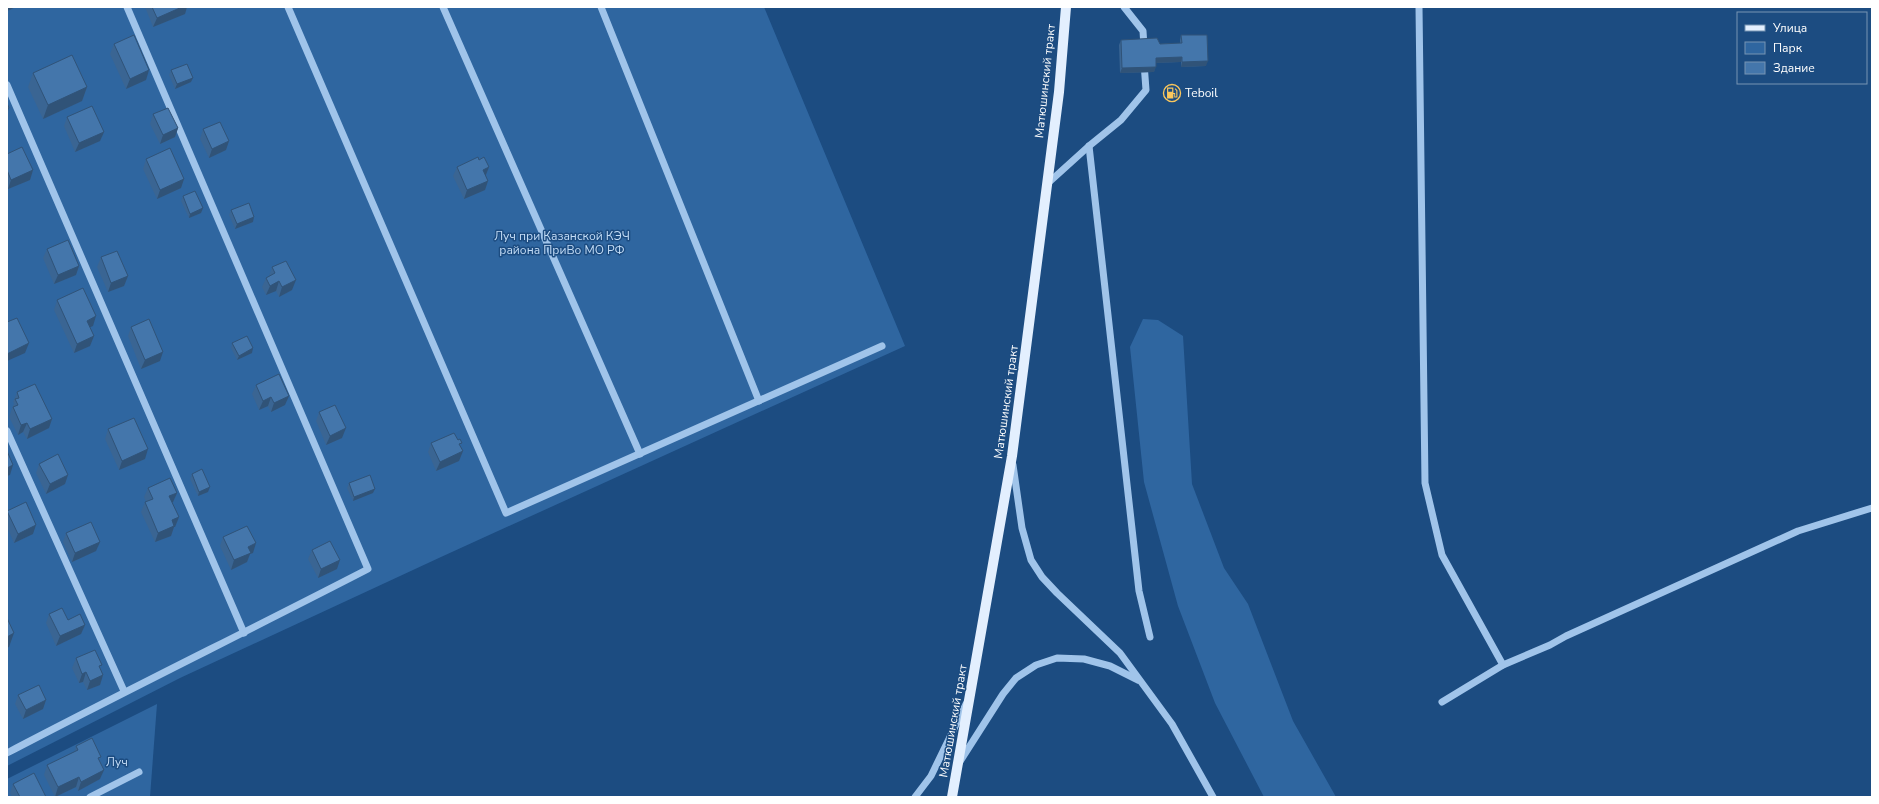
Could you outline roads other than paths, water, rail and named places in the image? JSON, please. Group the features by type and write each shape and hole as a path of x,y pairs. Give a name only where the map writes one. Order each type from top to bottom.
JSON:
{"main road":[{"name":"Матюшинский тракт","path":"952,797 1012,456 1047,184 1066,7"}],"street":[{"path":"7,753 124,691 244,633 368,570 127,7"},
{"path":"288,7 506,513 882,346"},
{"path":"443,7 640,454"},
{"path":"601,7 759,401"},
{"path":"1047,184 1089,146 1121,120 1146,90 1143,31 1124,7"},
{"path":"1419,7 1425,483 1442,554 1503,665"},
{"path":"7,85 244,633"},
{"path":"1089,146 1139,591 1150,637"},
{"path":"7,431 124,691"},
{"path":"1012,456 1022,528 1032,560 1042,577 1120,653 1172,724 1192,763 1213,797"},
{"path":"1442,702 1503,665 1798,531 1872,508"},
{"path":"959,763 1003,694 1016,678 1036,665 1057,658 1084,659 1110,666 1140,681"},
{"path":"915,797 931,776 971,693"},
{"path":"90,797 139,772"}],"place":[{"name":"Teboil","path":"1172,93"}],"park label":[{"name":"Луч при Казанской КЭЧ района ПриВо МО РФ","path":"562,243"},
{"name":"Луч","path":"117,762"}]}
